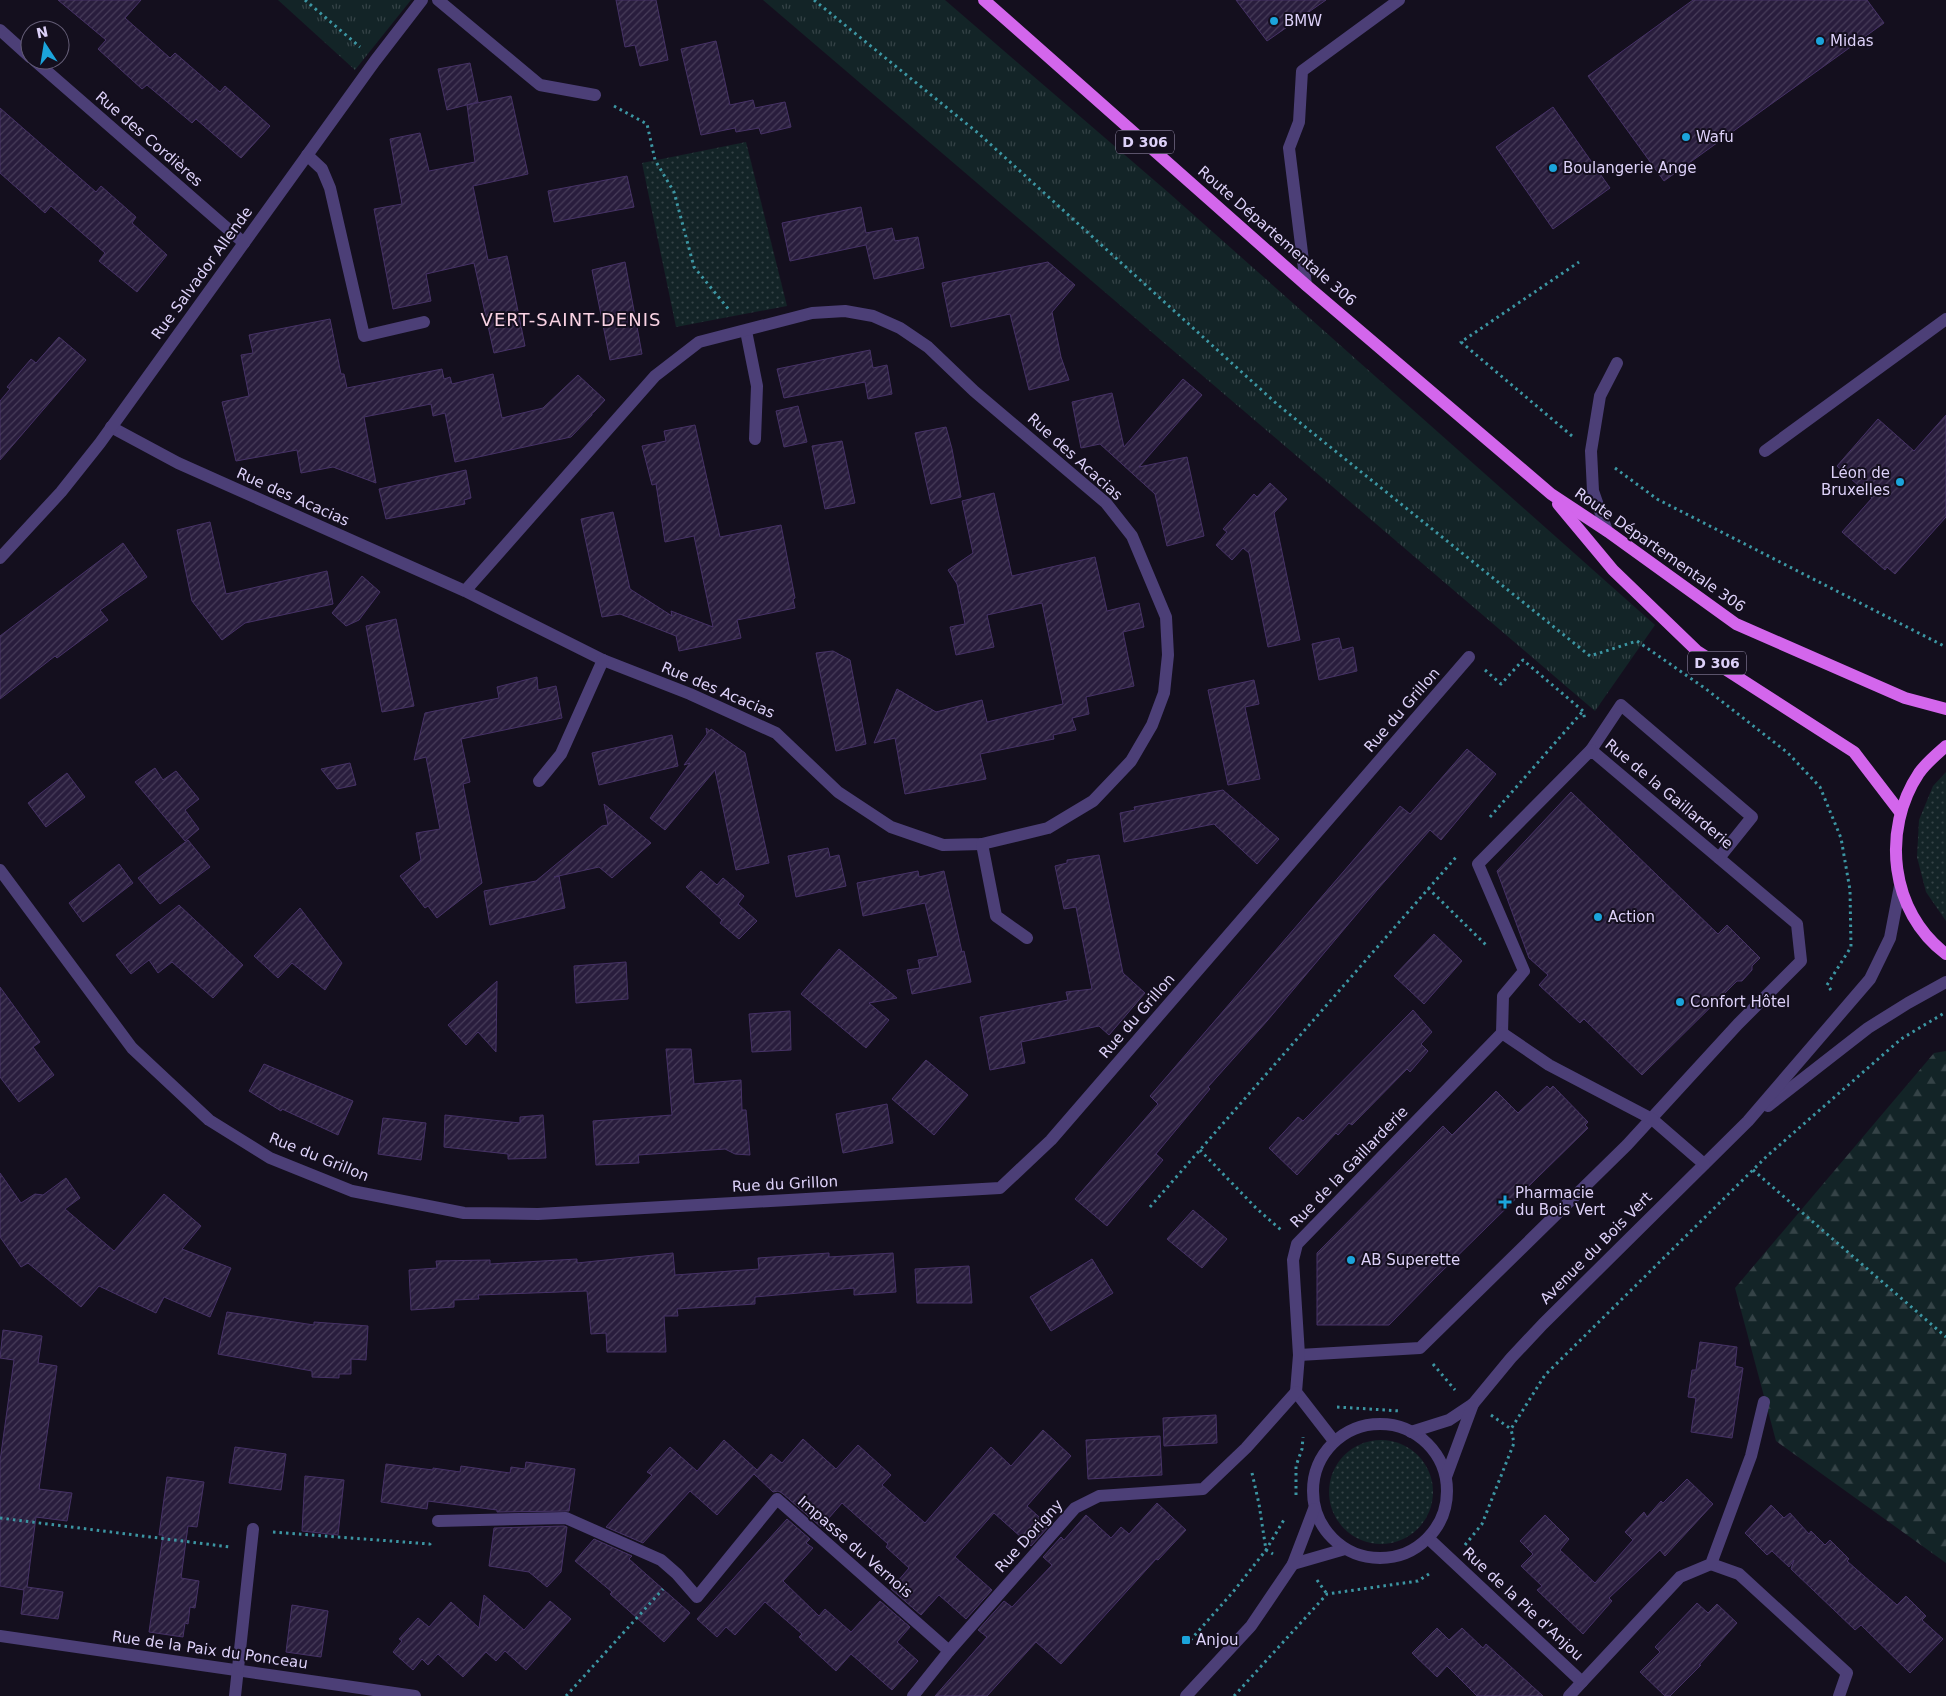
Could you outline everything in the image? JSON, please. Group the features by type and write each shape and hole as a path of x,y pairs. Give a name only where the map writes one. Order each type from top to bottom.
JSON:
{"main road":[{"name":"Route Départementale 306","path":"984,0 1306,285 1550,494 1607,531 1736,624 1905,698 1946,709"},
{"name":"Route Départementale 306","path":"1550,494 1613,570 1698,651 1854,752 1900,812"},
{"path":"1946,746 1919,772 1900,812 1895,849 1900,886 1913,918 1935,946 1946,954"}],"street":[{"name":"Rue Salvador Allende","path":"0,558 61,492 111,427 375,61 422,0"},
{"path":"438,0 540,85 595,95"},
{"path":"1306,285 1290,148 1298,122 1302,72 1399,0"},
{"path":"0,30 20,48"},
{"name":"Rue des Cordières","path":"45,70 244,243"},
{"path":"308,156 322,169 330,188 364,336 424,322"},
{"name":"Rue des Acacias","path":"111,427 178,463 465,591 602,660 690,694 776,733 838,792 890,827 943,845 982,844 1048,828 1093,801 1132,761 1152,725 1164,693 1168,655 1166,616 1132,536 1106,503 974,391 928,348 900,328 873,316 845,312 812,313 699,342 655,376 465,591"},
{"path":"1765,451 1946,319"},
{"path":"746,331 757,386 755,439"},
{"path":"1607,531 1593,491 1591,451 1600,396 1617,362"},
{"name":"Rue du Grillon","path":"0,870 132,1048 209,1120 270,1158 352,1191 464,1213 538,1214 1000,1188 1051,1140 1469,657"},
{"path":"539,781 561,754 602,660"},
{"path":"1591,750 1621,705 1752,816 1719,858"},
{"name":"Rue de la Gaillarderie","path":"1296,1392 1299,1355 1293,1260 1297,1244 1502,1033 1503,996 1524,971 1478,864 1591,750 1797,924 1801,961 1738,1024 1652,1119 1420,1348 1299,1355"},
{"path":"982,844 996,916 1027,938"},
{"name":"Avenue du Bois Vert","path":"1446,1477 1474,1404 1511,1358 1748,1121 1870,979 1890,938 1900,886"},
{"name":"Avenue du Bois Vert","path":"1748,1121 1868,1028 1946,982"},
{"path":"1502,1033 1549,1065 1652,1119 1704,1164"},
{"path":"1296,1392 1334,1441"},
{"name":"Rue Dorigny","path":"913,1696 949,1651 1075,1508 1099,1496 1203,1489 1246,1448 1296,1392"},
{"path":"1711,1564 1751,1456 1764,1402"},
{"name":"Avenue du Bois Vert","path":"1411,1432 1449,1420 1474,1404"},
{"path":"1186,1696 1251,1626 1293,1564 1314,1509 1313,1479 1320,1458 1334,1441 1351,1430 1371,1424 1392,1425 1411,1432 1427,1443 1439,1459 1446,1477 1446,1499 1440,1520 1428,1538 1406,1553 1380,1558 1345,1549 1327,1532 1314,1509"},
{"name":"Impasse du Vernois","path":"438,1521 566,1518 661,1560 677,1574 697,1597 777,1499 949,1651"},
{"path":"235,1696 253,1529"},
{"name":"Rue de la Pie d'Anjou","path":"1428,1538 1582,1682 1570,1696"},
{"path":"1293,1564 1345,1549"},
{"path":"1582,1682 1680,1577 1711,1564 1739,1574 1847,1673 1839,1696"},
{"name":"Rue de la Paix du Ponceau","path":"0,1636 415,1696"}],"path":[{"path":"305,0 375,61"},
{"path":"814,0 978,133 1278,405 1590,656 1637,641 1706,689 1788,753 1820,787 1841,838 1850,890 1852,947 1827,985 1846,1006"},
{"path":"595,95 647,124 655,160 674,192 694,267 746,331"},
{"path":"1579,262 1461,342 1591,451 1657,499 1946,647"},
{"path":"1469,657 1501,684 1523,660 1583,711 1591,750"},
{"path":"1486,822 1583,711"},
{"path":"1150,1207 1460,852"},
{"path":"1428,888 1491,950"},
{"path":"1234,1696 1327,1594 1367,1590 1418,1581 1453,1560 1482,1524 1514,1443 1511,1429 1545,1375 1753,1170 1901,1039 1946,1012"},
{"path":"1200,1150 1256,1208 1297,1244"},
{"path":"1753,1170 1946,1337"},
{"path":"1246,1448 1259,1504 1266,1550 1293,1564 1317,1580 1327,1594"},
{"path":"0,1518 251,1549"},
{"path":"253,1529 430,1544 438,1521"},
{"path":"566,1696 677,1574"}],"green space":[{"path":"278,0 411,0 355,70"},
{"path":"763,0 945,0 1169,193 1655,625 1595,711"},
{"path":"746,142 787,306 676,327 642,163"},
{"path":"1946,772 1946,921 1926,892 1917,857 1919,820 1933,786"},
{"path":"1946,1051 1946,1563 1776,1441 1735,1288 1934,1053"},
{"path":"1381,1440 1401,1444 1410,1448 1418,1455 1425,1463 1429,1472 1433,1492 1429,1512 1425,1521 1418,1529 1410,1536 1401,1540 1381,1544 1361,1540 1352,1536 1344,1529 1337,1521 1333,1512 1329,1492 1333,1472 1337,1463 1344,1455 1352,1448 1361,1444"}],"building":[{"path":"58,0 141,0 125,18 170,58 175,53 220,92 225,86 270,126 241,158 196,119 192,123 147,85 142,89 98,49 106,40"},
{"path":"616,0 656,0 668,60 640,66 635,45 625,47"},
{"name":"BMW","path":"1236,0 1326,0 1267,41"},
{"path":"1693,0 1867,0 1884,23 1664,181 1588,76"},
{"path":"716,41 730,105 753,100 755,108 785,102 791,127 761,134 759,128 736,132 735,128 701,135 681,49"},
{"path":"470,63 478,102 447,110 438,69"},
{"path":"511,96 528,174 473,186 488,260 507,256 525,346 494,353 474,263 426,274 431,301 393,309 374,209 402,204 390,139 420,133 429,171 475,162 467,105"},
{"name":"Boulangerie Ange","path":"1553,107 1610,188 1553,229 1496,147"},
{"path":"0,108 96,192 101,186 136,217 132,223 167,255 137,292 99,261 105,253 51,206 45,213 0,173"},
{"path":"627,176 634,207 554,222 548,191"},
{"path":"861,207 866,233 892,228 895,241 918,237 924,268 874,279 866,245 790,261 782,223"},
{"path":"625,262 642,354 610,360 592,270"},
{"path":"1048,262 1075,285 1052,312 1061,357 1069,380 1029,390 1010,314 951,327 942,283"},
{"path":"330,319 341,374 344,374 347,388 442,369 444,379 450,377 452,384 493,374 502,418 543,408 578,375 605,400 571,437 455,462 445,413 433,416 431,404 364,417 376,483 333,467 301,473 297,450 236,461 222,402 249,396 241,355 253,353 249,335"},
{"path":"59,337 86,360 0,460 0,401 10,389 7,387 31,359 36,363"},
{"path":"870,350 873,368 887,365 892,394 868,399 865,382 784,398 777,369"},
{"path":"1183,379 1202,395 1139,467 1187,457 1204,536 1167,546 1155,494 1100,444 1081,448 1072,402 1112,393 1124,447"},
{"path":"798,406 807,442 784,447 776,411"},
{"name":"Léon de Bruxelles","path":"1946,415 1946,517 1895,574 1887,567 1885,570 1842,532 1872,498 1837,466 1878,419 1914,451"},
{"path":"695,425 720,537 781,525 795,598 793,599 795,608 737,620 741,638 679,651 676,636 620,614 602,617 581,519 613,512 630,589 672,616 671,611 713,627 694,536 665,542 656,484 652,485 642,446 666,441 664,431"},
{"path":"946,427 961,497 931,504 915,433"},
{"path":"842,441 855,503 825,509 812,446"},
{"path":"466,470 471,498 464,500 465,504 386,519 379,489"},
{"path":"1270,483 1287,499 1274,513 1300,640 1268,647 1249,553 1243,548 1232,560 1216,545 1227,532 1223,529 1254,494 1257,497"},
{"path":"994,493 1012,576 1095,557 1107,611 1139,603 1144,627 1123,632 1134,686 1086,697 1089,714 1072,718 1076,730 1053,735 1054,739 980,754 986,779 905,794 895,738 874,743 897,689 936,712 982,700 987,722 1063,704 1042,603 987,615 994,647 956,655 950,627 965,624 957,584 948,570 973,553 962,501"},
{"path":"210,522 226,594 327,571 333,604 245,623 222,640 192,601 177,530"},
{"path":"123,543 147,577 100,610 108,620 57,658 55,656 0,699 0,636"},
{"path":"362,576 380,592 359,620 346,626 332,613"},
{"path":"396,619 414,706 382,712 366,626"},
{"path":"1339,638 1342,650 1353,647 1357,671 1319,680 1312,644"},
{"path":"833,651 850,660 866,744 836,751 816,653"},
{"path":"537,677 538,690 556,686 562,718 461,739 470,782 463,784 482,883 437,918 428,906 425,908 400,876 421,860 416,833 440,829 426,757 414,760 425,713 499,698 497,687"},
{"path":"1254,680 1259,704 1245,707 1260,779 1228,785 1208,690"},
{"path":"706,728 710,731 711,729 745,753 769,863 736,870 715,770 665,830 650,818 690,763 684,765 707,734"},
{"path":"672,735 678,766 599,785 592,753"},
{"path":"1467,749 1496,774 1441,840 1430,830 1377,890 1267,1021 1208,1087 1210,1089 1156,1154 1163,1160 1107,1226 1075,1199 1158,1104 1150,1096 1400,806 1410,814"},
{"path":"350,763 356,785 337,789 321,769"},
{"path":"155,768 163,780 176,771 199,799 185,810 199,829 185,841 135,782"},
{"path":"67,773 85,797 46,827 28,803"},
{"path":"1223,790 1279,839 1257,864 1214,824 1124,842 1120,813 1135,810 1134,807"},
{"name":"Action","path":"1571,792 1718,934 1727,925 1760,958 1742,981 1737,981 1642,1075 1584,1019 1580,1023 1539,985 1548,975 1529,958 1497,871"},
{"path":"604,804 651,843 612,878 599,867 554,877 559,876 565,908 490,925 484,891 536,881 602,826 608,825"},
{"path":"188,840 210,867 160,904 138,878"},
{"path":"828,848 830,857 839,855 846,886 796,897 788,856"},
{"path":"1099,855 1123,973 1145,993 1109,1035 1099,1026 1021,1042 1025,1063 990,1070 980,1017 1068,1000 1066,992 1092,989 1076,907 1064,909 1055,866 1067,863 1067,860"},
{"path":"119,864 133,883 83,922 69,903"},
{"path":"701,871 717,885 723,878 744,896 738,904 757,921 739,939 720,923 722,920 686,887"},
{"path":"918,871 919,877 944,871 962,952 964,951 971,982 912,994 907,970 920,968 918,960 938,956 925,903 863,916 857,883"},
{"path":"179,905 243,965 213,998 172,962 158,973 149,960 131,974 116,955"},
{"path":"300,908 342,963 325,990 292,963 278,978 254,956"},
{"path":"1434,934 1462,961 1424,1004 1394,976"},
{"path":"839,949 897,998 869,1003 889,1020 866,1048 801,994"},
{"path":"626,962 628,999 576,1003 574,966"},
{"path":"497,981 496,1052 478,1032 466,1045 448,1025"},
{"path":"0,987 40,1042 33,1047 54,1075 19,1102 0,1077"},
{"path":"1413,1010 1432,1032 1421,1044 1428,1051 1410,1072 1407,1069 1352,1125 1349,1123 1338,1135 1336,1133 1297,1175 1269,1148 1298,1117 1303,1121"},
{"path":"790,1011 791,1050 752,1052 749,1014"},
{"path":"666,1049 691,1049 694,1084 741,1080 742,1110 746,1110 750,1155 735,1154 725,1149 638,1155 639,1163 596,1165 593,1121 672,1115"},
{"path":"926,1060 968,1095 934,1135 892,1099"},
{"path":"264,1064 353,1101 338,1135 282,1109 281,1111 249,1091"},
{"path":"1547,1086 1550,1089 1553,1086 1588,1122 1585,1125 1588,1128 1389,1325 1317,1325 1317,1253 1443,1126 1452,1135 1496,1091 1518,1113"},
{"path":"887,1104 893,1143 843,1153 836,1114"},
{"path":"445,1115 520,1123 520,1117 543,1115 546,1158 508,1159 508,1154 444,1147"},
{"path":"383,1118 426,1123 421,1160 378,1154"},
{"path":"0,1173 21,1203 35,1194 43,1195 66,1178 80,1198 65,1209 114,1251 164,1194 201,1226 182,1249 231,1268 210,1317 164,1297 156,1313 99,1286 81,1307 28,1263 21,1267 0,1237"},
{"path":"1193,1210 1227,1239 1202,1268 1167,1239"},
{"path":"673,1253 675,1275 759,1269 758,1258 829,1253 829,1257 893,1253 896,1292 854,1295 854,1288 755,1297 755,1304 677,1309 678,1316 664,1316 666,1352 607,1352 606,1333 591,1334 587,1291 478,1295 479,1299 454,1300 454,1307 411,1310 409,1270 437,1268 436,1261 490,1260 490,1264 577,1259 577,1263"},
{"path":"1092,1259 1113,1293 1051,1331 1030,1297"},
{"path":"969,1266 972,1303 917,1303 915,1269"},
{"path":"227,1312 314,1325 314,1322 368,1326 366,1360 351,1359 351,1374 339,1374 339,1378 312,1377 312,1371 218,1354"},
{"path":"3,1330 42,1336 38,1363 57,1366 39,1489 72,1493 67,1521 36,1517 27,1587 63,1592 58,1619 21,1614 24,1590 0,1586 0,1461 14,1360 0,1358"},
{"path":"1700,1342 1737,1347 1735,1366 1743,1368 1732,1438 1691,1432 1696,1398 1688,1397 1692,1370 1696,1370"},
{"path":"1216,1415 1217,1443 1164,1446 1163,1418"},
{"path":"1043,1430 1071,1456 1027,1506 1049,1526 1031,1546 994,1513 955,1557 992,1590 966,1619 939,1595 921,1615 891,1589 909,1568 886,1547 888,1544 842,1503 821,1527 782,1493 778,1491 773,1492 754,1474 717,1515 690,1491 643,1543 606,1527 652,1475 647,1472 670,1447 697,1471 724,1440 757,1470 771,1454 782,1463 803,1439 836,1469 858,1445 891,1475 882,1485 925,1523 991,1447 1011,1466"},
{"path":"1160,1436 1162,1475 1088,1479 1086,1440"},
{"path":"235,1447 286,1454 281,1490 229,1483"},
{"path":"526,1462 575,1469 569,1511 497,1512 497,1510 428,1501 427,1509 381,1502 386,1464 460,1472 461,1466 510,1473 511,1467 525,1469"},
{"path":"305,1476 344,1480 338,1535 302,1531"},
{"path":"167,1477 204,1482 197,1527 188,1526 181,1578 199,1581 195,1608 190,1607 188,1624 185,1623 183,1637 149,1632 163,1535 159,1535"},
{"path":"1687,1479 1713,1504 1665,1556 1660,1550 1609,1598 1612,1601 1583,1634 1537,1590 1542,1586 1521,1566 1533,1554 1520,1541 1545,1515 1569,1539 1560,1550 1595,1583 1633,1540 1625,1532 1644,1512 1647,1517 1661,1501 1663,1503"},
{"path":"1157,1503 1186,1530 1158,1560 1156,1559 1061,1664 1036,1642 987,1696 935,1696 987,1637 978,1630 1004,1601 1012,1607 1052,1565 1043,1557 1061,1537 1064,1540 1086,1515 1111,1538 1121,1527 1129,1534"},
{"path":"1771,1505 1784,1518 1790,1513 1809,1534 1811,1531 1825,1545 1830,1540 1849,1559 1847,1561 1897,1605 1906,1596 1926,1616 1922,1620 1943,1639 1910,1673 1861,1625 1855,1630 1791,1569 1794,1560 1789,1567 1772,1551 1767,1555 1745,1533"},
{"path":"787,1519 810,1539 806,1543 813,1548 783,1581 819,1616 825,1609 851,1632 880,1601 910,1627 897,1642 918,1661 892,1690 851,1654 836,1671 799,1637 802,1634 765,1602 735,1635 726,1627 717,1637 697,1619"},
{"path":"567,1527 561,1572 547,1587 529,1572 489,1566 494,1528"},
{"path":"594,1539 632,1556 629,1559 690,1613 664,1642 610,1594 612,1592 575,1561"},
{"path":"484,1595 524,1630 550,1601 571,1619 526,1670 505,1651 496,1661 486,1652 463,1677 438,1654 428,1665 422,1659 413,1670 393,1652 402,1641 399,1639 418,1618 429,1627 451,1602 479,1628"},
{"path":"1697,1603 1708,1613 1717,1604 1737,1623 1699,1665 1701,1665 1670,1696 1665,1696 1640,1672 1660,1652 1655,1647"},
{"path":"292,1605 328,1611 321,1657 286,1652"},
{"path":"1437,1628 1449,1640 1462,1628 1483,1648 1486,1644 1543,1696 1477,1696 1447,1666 1437,1677 1412,1653"}],"place":[{"name":"BMW","path":"1274,21"},
{"name":"Midas","path":"1820,41"},
{"name":"Wafu","path":"1686,137"},
{"name":"Boulangerie Ange","path":"1553,168"},
{"name":"Léon de Bruxelles","path":"1900,482"},
{"name":"Action","path":"1598,917"},
{"name":"Confort Hôtel","path":"1680,1002"},
{"name":"Pharmacie du Bois Vert","path":"1505,1202"},
{"name":"AB Superette","path":"1351,1260"},
{"name":"Anjou","path":"1186,1640"}],"district":[{"name":"VERT-SAINT-DENIS","path":"571,320"}]}
